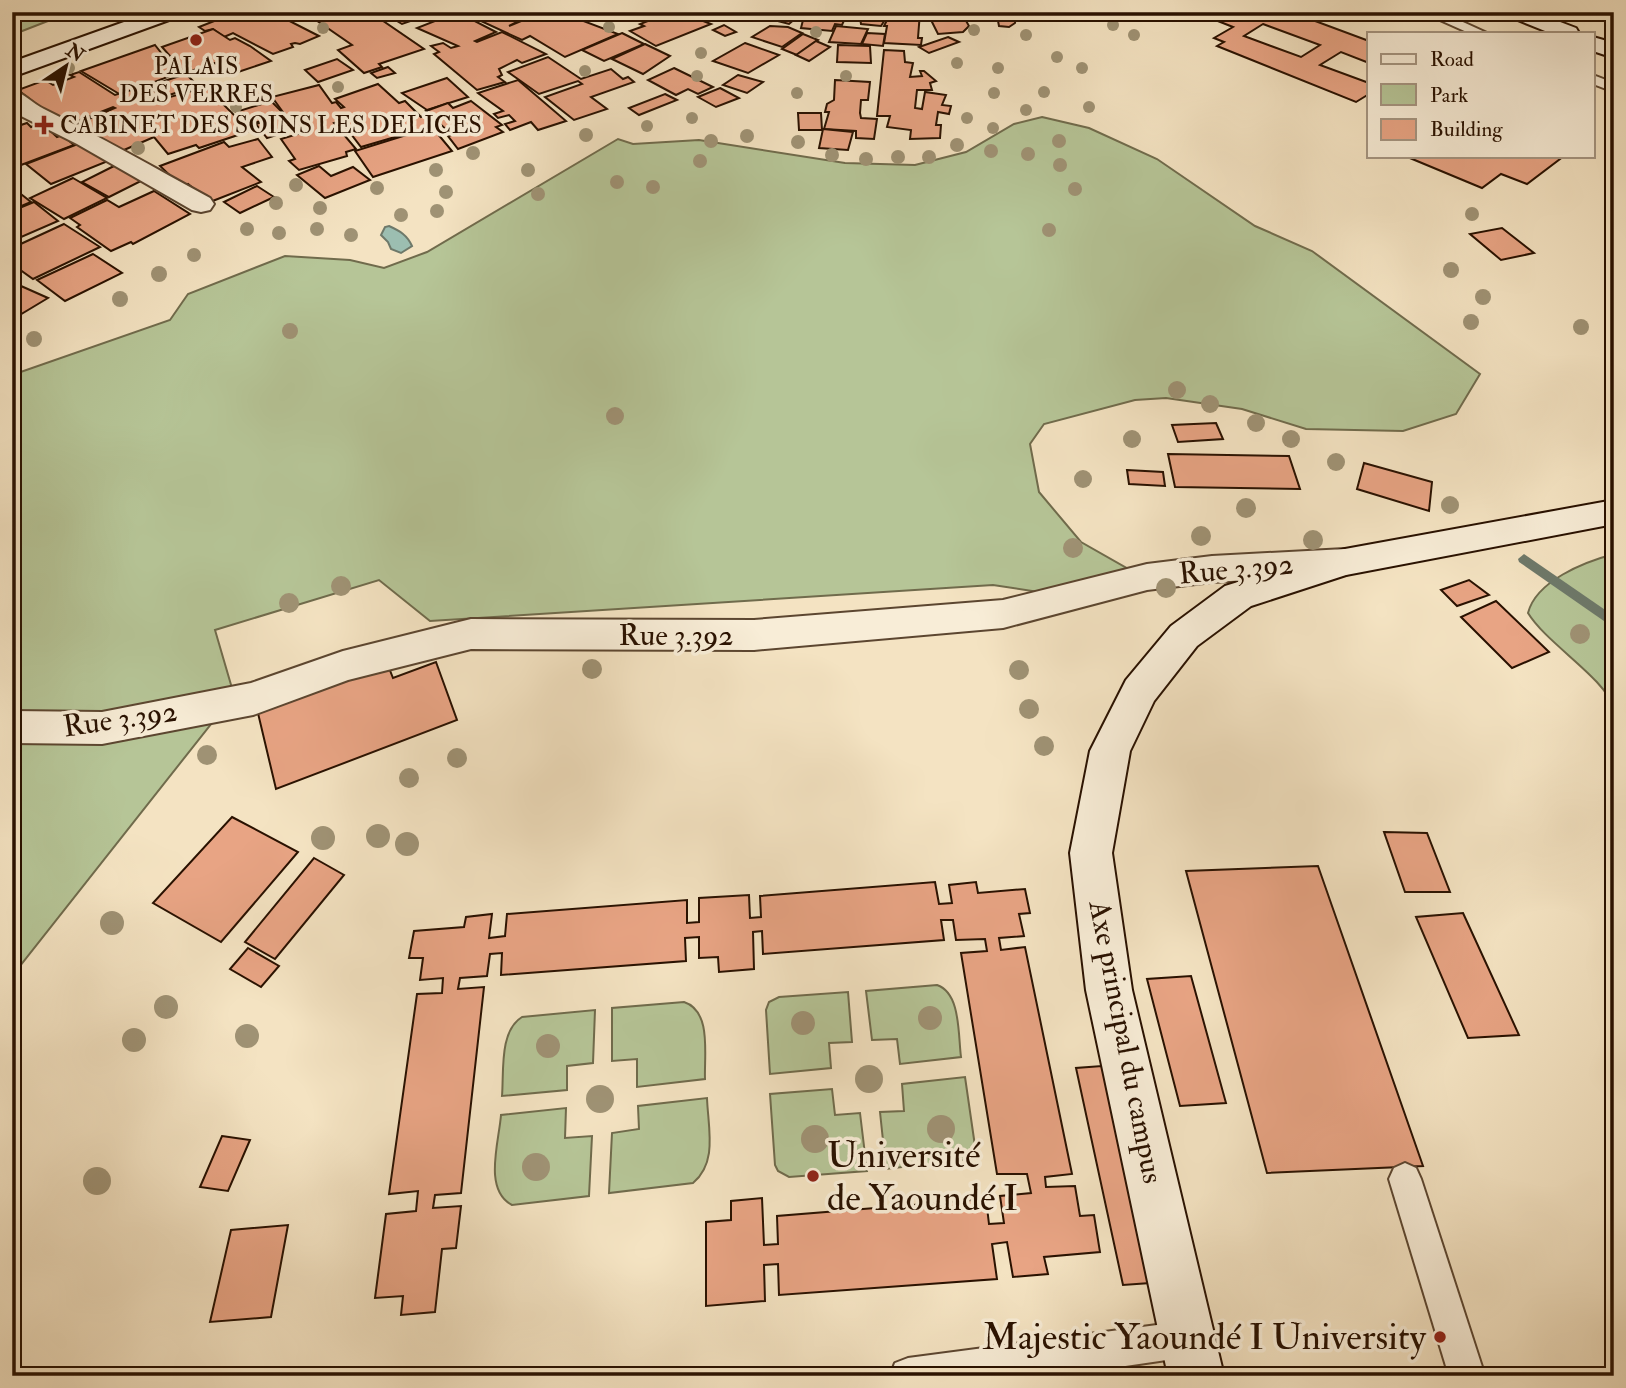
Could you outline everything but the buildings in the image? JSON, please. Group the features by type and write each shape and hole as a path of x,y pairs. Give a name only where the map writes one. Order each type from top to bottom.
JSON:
{"street":[{"path":"12,70 173,12"},
{"path":"1515,12 1565,32"},
{"path":"1594,43 1614,51"},
{"path":"12,97 23,108 201,204"},
{"name":"Axe principal du campus","path":"1192,1357 1107,976 1091,853 1110,751 1140,691 1184,636 1238,596 1345,562 1614,512"},
{"name":"Rue 3.392","path":"12,727 102,728 253,699 343,666 471,634 767,634 1003,614 1147,577 1212,569 1345,562"}],"lane":[{"path":"1429,12 1478,32"},
{"path":"1594,79 1614,88"},
{"path":"1405,1179 1467,1376"},
{"path":"908,1376 1074,1356 1192,1357"}],"green space":[{"path":"12,12 71,12 12,35"},
{"path":"1042,117 1089,128 1157,159 1255,226 1312,251 1480,374 1456,414 1403,431 1306,429 1242,409 1166,398 1135,400 1044,424 1030,444 1039,492 1081,542 1130,570 1071,597 993,585 430,621 379,580 215,630 234,695 12,976 12,375 170,320 188,294 285,256 350,260 384,268 427,252 618,139 633,144 699,140 845,163 915,165 966,152 1014,124"},
{"path":"1614,554 1614,708 1599,684 1548,637 1528,613 1541,591 1551,582 1589,562"},
{"path":"937,985 945,989 954,1005 961,1057 900,1064 897,1039 872,1040 866,991"},
{"path":"848,992 852,1042 829,1043 831,1068 770,1074 766,1010 769,1002 779,997"},
{"path":"684,1002 693,1007 703,1024 705,1079 637,1087 637,1059 612,1061 612,1008"},
{"path":"595,1010 593,1063 567,1066 567,1090 502,1096 504,1053 509,1032 515,1023 522,1017"},
{"path":"965,1077 975,1146 970,1159 886,1169 880,1112 904,1111 902,1084"},
{"path":"832,1089 835,1115 860,1113 867,1171 789,1177 778,1171 775,1165 770,1094"},
{"path":"707,1098 709,1155 701,1175 693,1183 609,1193 612,1133 639,1129 638,1106"},
{"path":"566,1108 565,1138 592,1136 589,1196 512,1205 503,1198 495,1177 501,1115"}],"shaded area":[{"path":"389,226 403,234 412,246 401,253 391,249 381,235 385,227"}],"waterway":[{"path":"1524,559 1614,623"}],"place":[{"name":"PALAIS DES VERRES","path":"196,40"},
{"name":"CABINET DES SOINS LES DELICES","path":"44,125"},
{"name":"Université de Yaoundé I","path":"813,1176"},
{"name":"Majestic Yaoundé I University","path":"1440,1337"}]}
